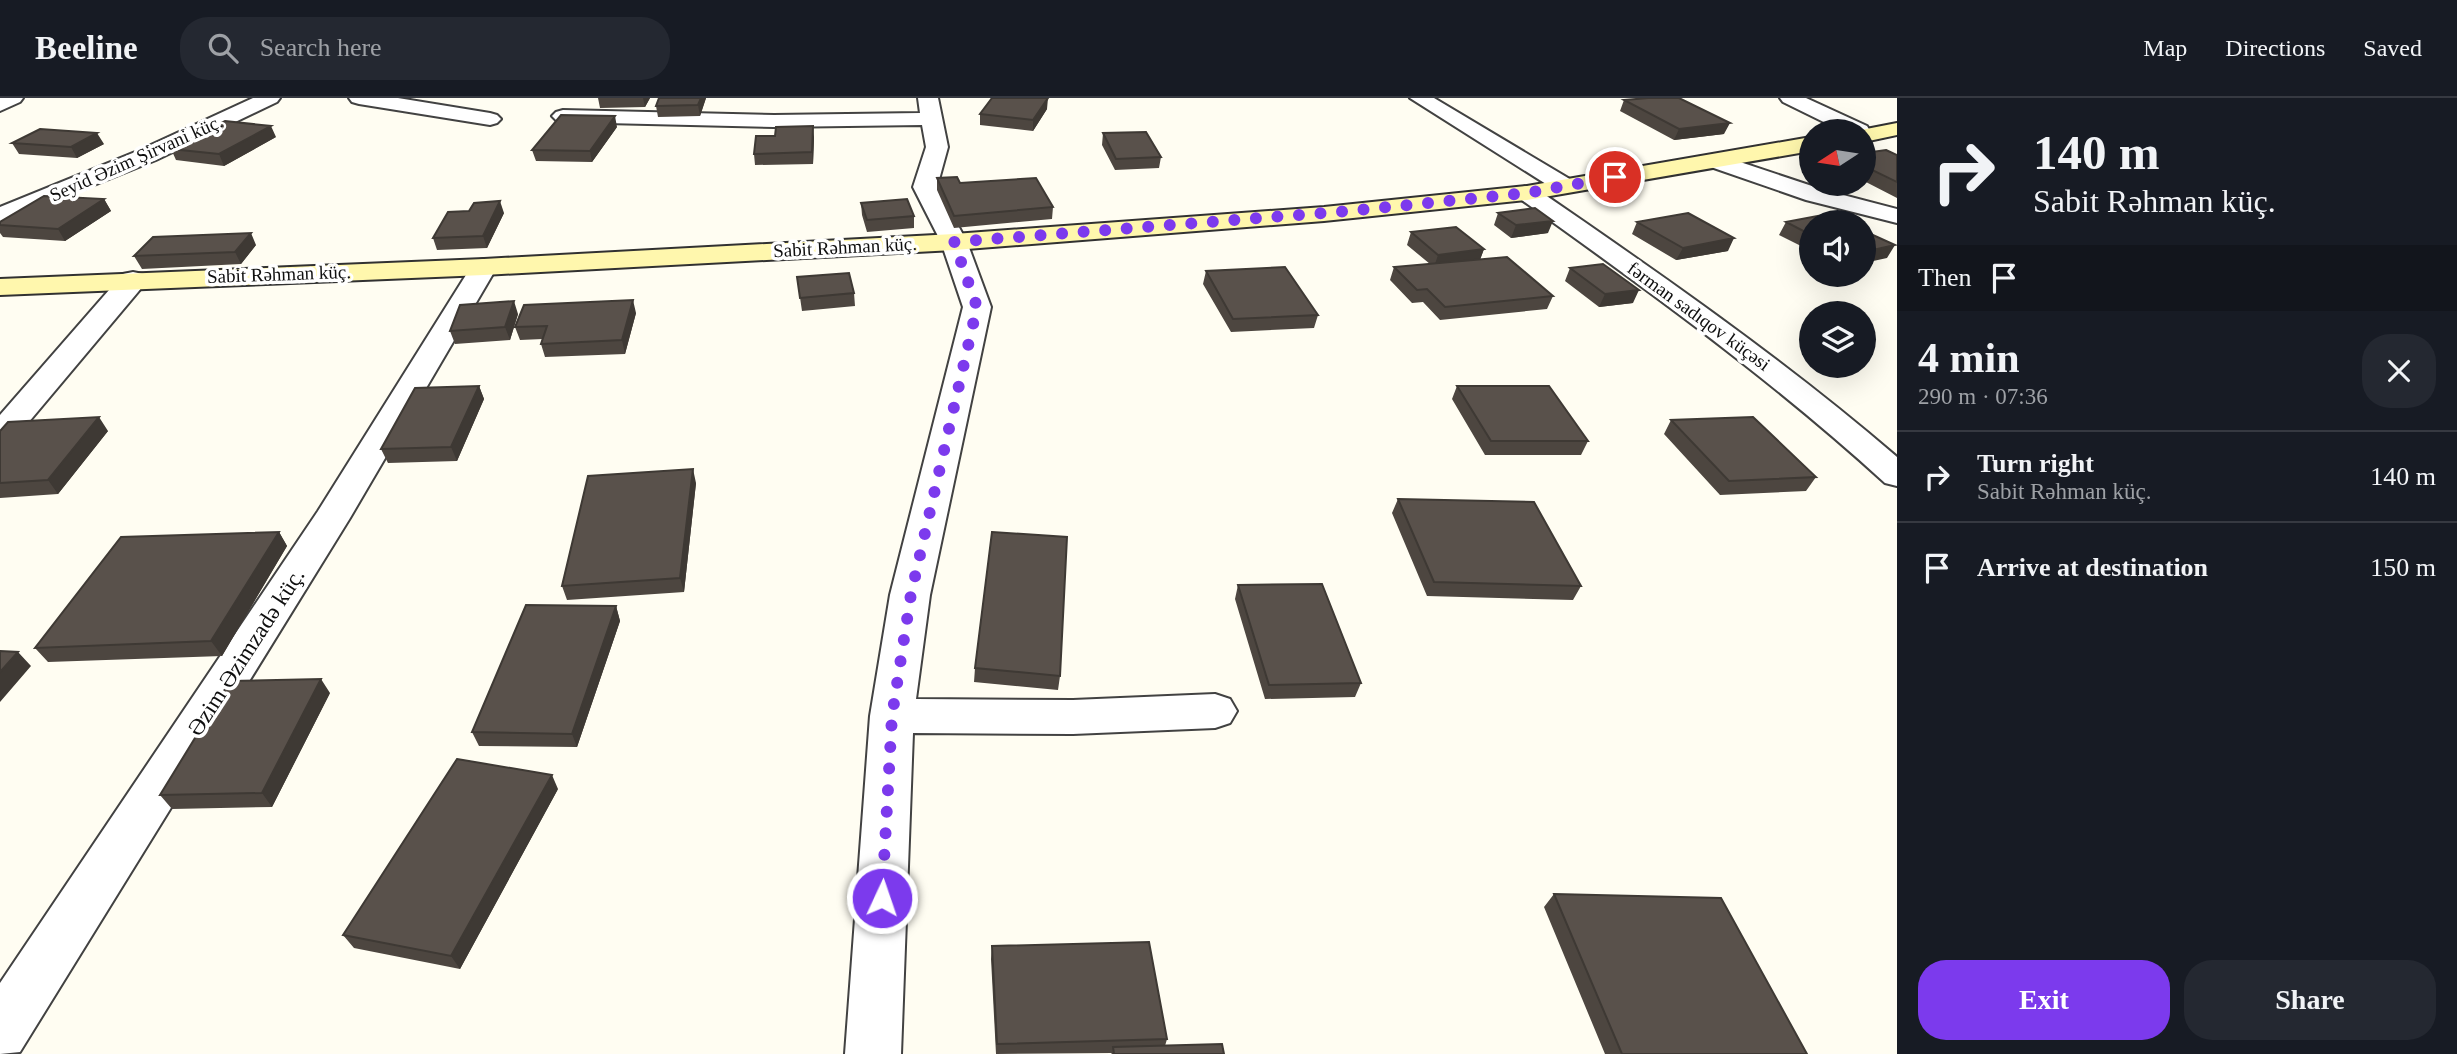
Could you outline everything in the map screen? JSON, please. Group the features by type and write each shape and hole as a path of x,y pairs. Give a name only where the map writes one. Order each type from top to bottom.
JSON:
{"main road":[{"path":"1876,132 1897,129"},
{"name":"Sabit Rəhman küç.","path":"0,287 484,267 954,242 1324,214 1527,193 1799,146"}],"street":[{"path":"0,105 13,98"},
{"name":"Seyid Əzim Şirvani küç.","path":"0,216 148,155 270,98"},
{"path":"359,98 490,119"},
{"path":"738,120 741,98"},
{"path":"1420,98 1565,186"},
{"path":"1790,98 1833,119"},
{"path":"563,116 738,120 934,105 937,147 925,187 954,242 977,307 911,594 892,716 873,1054"},
{"path":"1716,160 1815,195 1897,216"},
{"name":"fərman sadıqov küçəsi","path":"1527,193 1736,340 1808,397 1897,475"},
{"name":"Əzim Əzimzadə küç.","path":"0,1032 332,517 484,267"},
{"path":"0,435 133,280"},
{"path":"892,716 1073,717 1215,711"}],"building":[{"path":"659,98 701,98 698,105 656,106"},
{"path":"992,98 1048,98 1033,120 980,114"},
{"path":"1679,98 1730,123 1679,129 1624,100"},
{"path":"561,115 615,116 590,151 532,150"},
{"path":"225,121 271,126 219,154 171,149"},
{"path":"813,126 812,152 754,154 756,136 775,136 776,127"},
{"path":"40,129 97,133 71,147 12,143"},
{"path":"1146,132 1161,157 1116,159 1103,133"},
{"path":"1886,150 1897,155 1897,182 1876,172 1876,151"},
{"path":"957,177 960,183 1036,178 1053,207 954,216 937,178"},
{"path":"44,196 104,199 58,229 0,225 0,222"},
{"path":"907,199 914,216 867,220 861,203"},
{"path":"500,201 483,236 433,238 448,212 469,211 474,203"},
{"path":"1535,208 1553,221 1516,225 1498,213"},
{"path":"1688,213 1734,238 1683,248 1637,222"},
{"path":"1799,220 1799,229 1786,222"},
{"path":"1456,227 1484,249 1438,255 1411,232"},
{"path":"251,233 235,252 134,256 153,237"},
{"path":"1876,236 1895,245 1876,249"},
{"path":"1507,257 1553,296 1445,307 1427,289 1417,290 1394,267"},
{"path":"1603,264 1639,290 1605,294 1570,268"},
{"path":"1285,267 1318,315 1233,319 1206,271"},
{"path":"849,273 854,293 800,298 797,277"},
{"path":"633,300 622,340 541,344 547,326 515,327 524,305"},
{"path":"514,301 505,327 450,331 460,305"},
{"path":"479,386 451,447 381,449 415,388"},
{"path":"1457,386 1549,386 1588,441 1491,441"},
{"path":"99,417 48,480 0,483 0,431 8,422"},
{"path":"1753,417 1816,477 1729,481 1671,420"},
{"path":"693,469 680,578 562,586 588,476"},
{"path":"1398,499 1534,502 1581,586 1434,582"},
{"path":"279,532 211,641 35,648 121,537"},
{"path":"992,532 1067,537 1060,676 975,668"},
{"path":"1322,584 1361,683 1269,685 1238,585"},
{"path":"526,605 616,606 572,734 472,732"},
{"path":"0,651 18,652 0,672"},
{"path":"321,679 262,793 160,795 230,681"},
{"path":"457,759 552,775 451,956 343,935"},
{"path":"1554,894 1721,898 1807,1054 1622,1054"},
{"path":"1149,942 1167,1039 997,1044 992,946"},
{"path":"1222,1044 1224,1054 1114,1054 1113,1047"}],"route":[{"path":"882,898 892,716 911,594 977,307 954,242 1349,211 1527,193 1615,177"}]}
